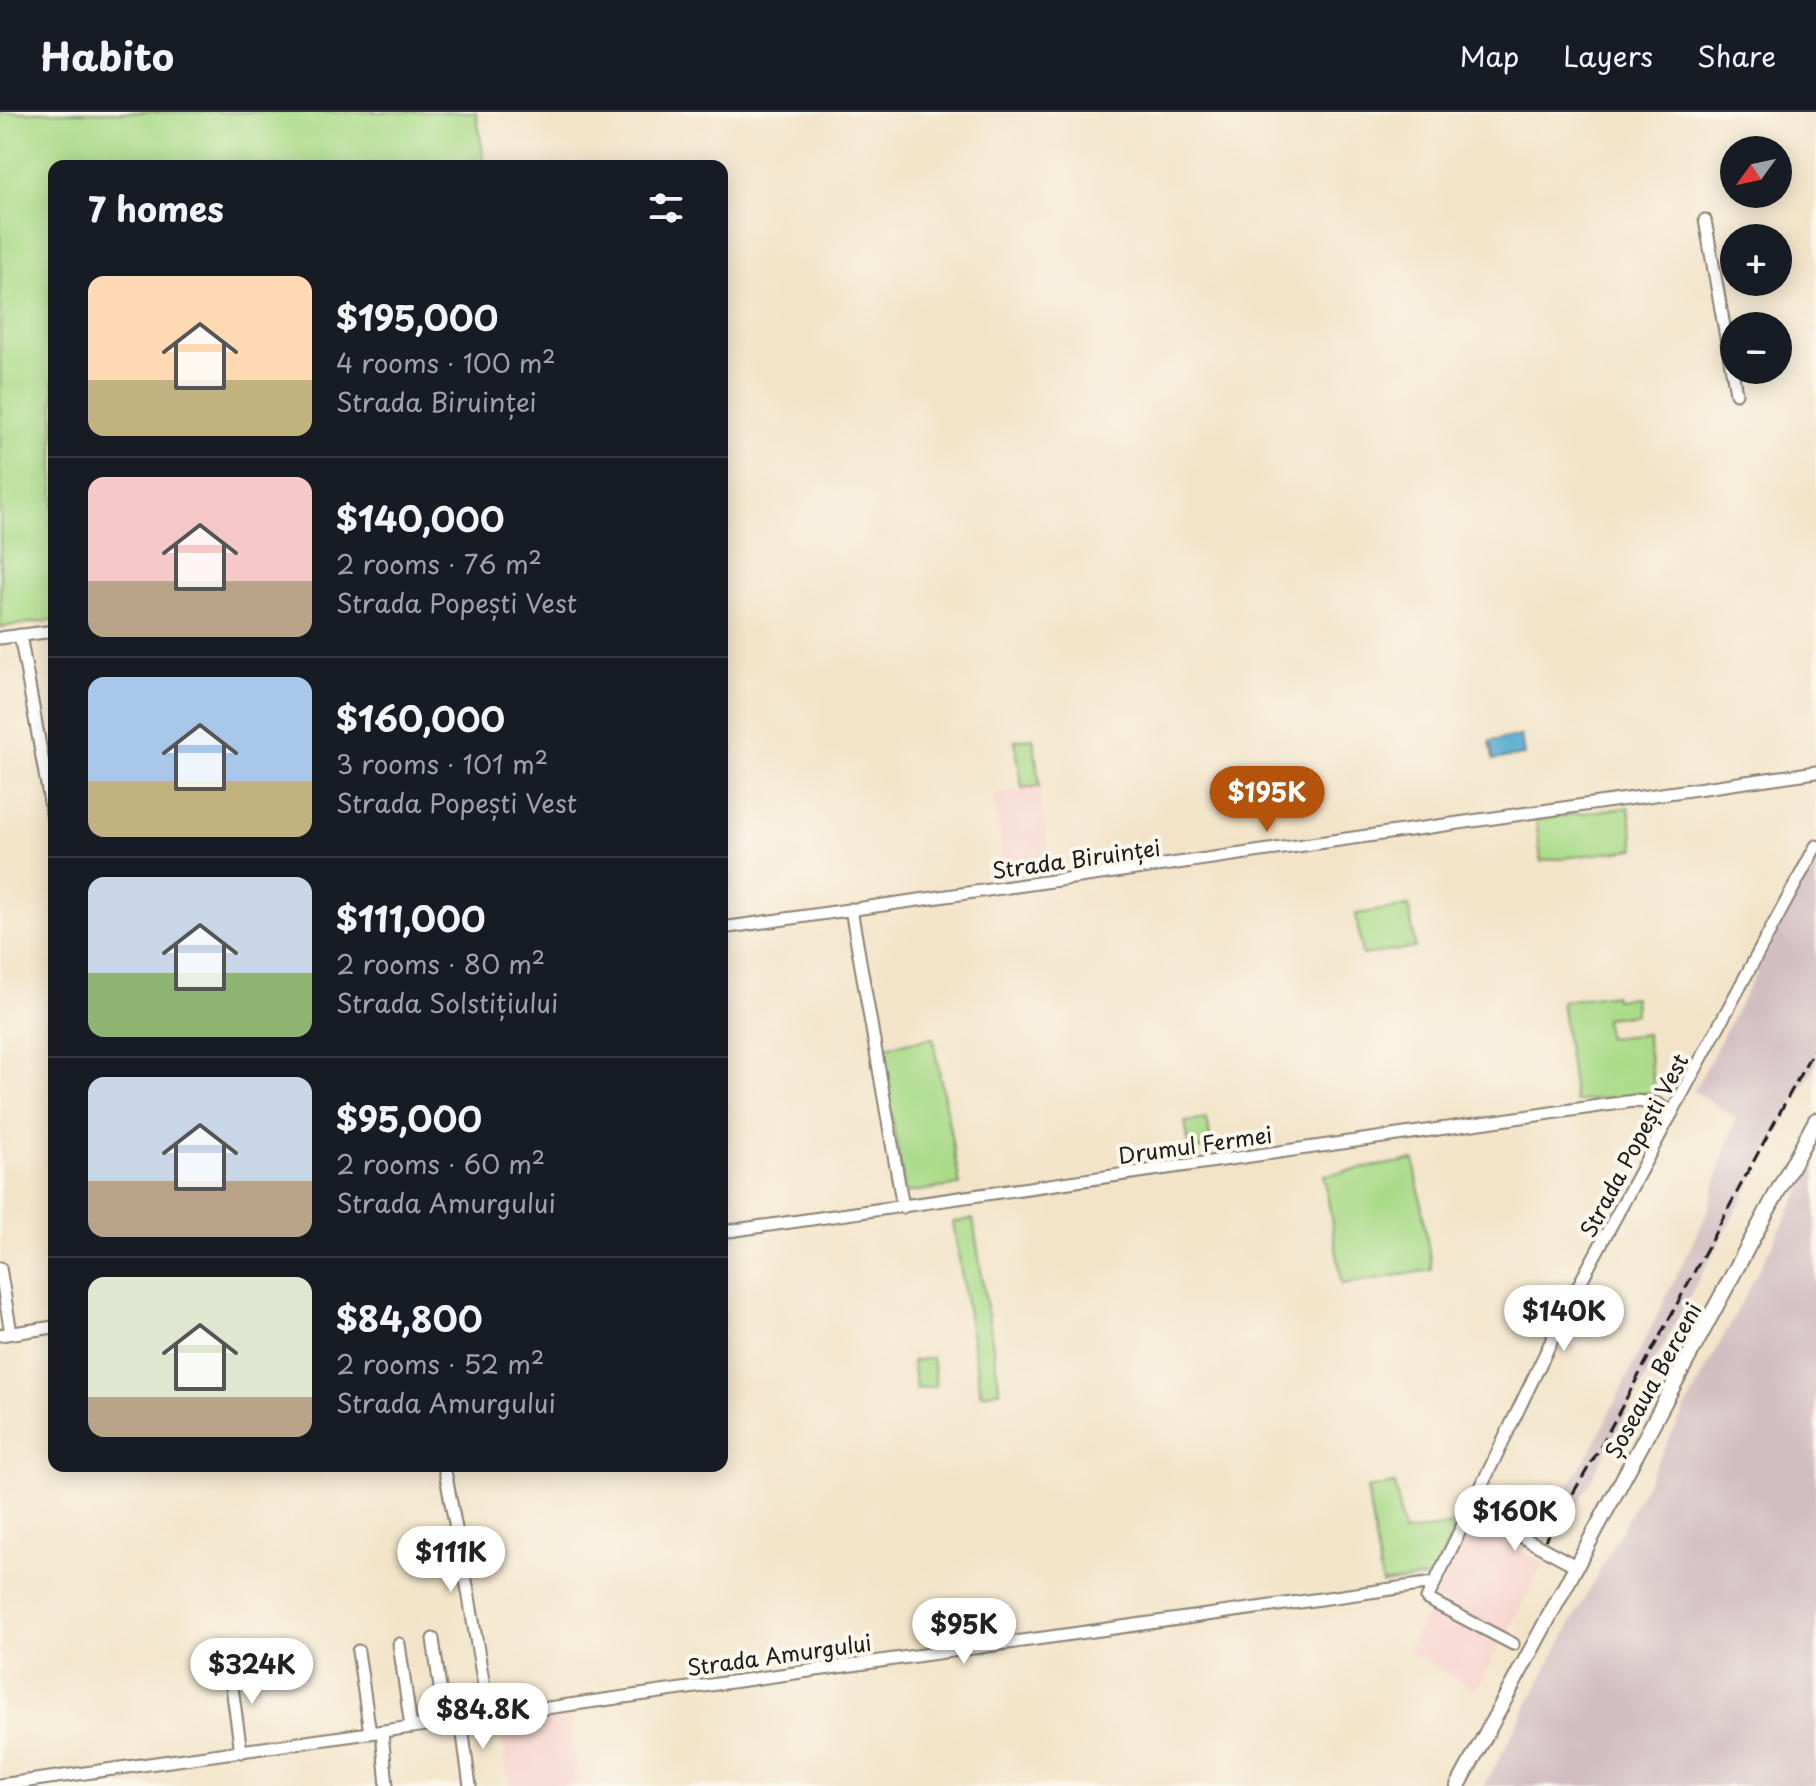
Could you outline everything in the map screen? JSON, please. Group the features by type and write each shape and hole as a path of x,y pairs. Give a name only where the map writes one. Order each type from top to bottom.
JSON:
{"main road":[{"name":"Șoseaua Berceni","path":"1458,1786 1816,1120"}],"street":[{"path":"1705,220 1736,393"},
{"path":"0,638 48,632"},
{"path":"20,635 48,791"},
{"name":"Strada Biruinței","path":"728,927 1226,860 1816,772"},
{"name":"Strada Popești Vest","path":"1434,1583 1575,1292 1816,846"},
{"path":"851,909 903,1207"},
{"name":"Drumul Fermei","path":"728,1231 1634,1101 1656,1103 1672,1113"},
{"path":"0,1268 5,1334 48,1328"},
{"path":"445,1472 489,1716"},
{"path":"1470,1509 1576,1566"},
{"path":"1434,1583 1427,1599 1513,1644"},
{"name":"Strada Amurgului","path":"0,1785 1434,1583"},
{"path":"433,1639 445,1723"},
{"path":"399,1644 411,1727"},
{"path":"358,1651 387,1786"},
{"path":"229,1665 241,1752"},
{"path":"461,1720 470,1786"}],"shaded area":[{"path":"1039,787 1052,874 1006,881 993,794"},
{"path":"1816,859 1816,1063 1557,1542 1541,1532 1594,1445 1706,1215 1736,1118 1694,1091"},
{"path":"1816,1162 1816,1786 1484,1786 1601,1568"},
{"path":"1581,1298 1617,1317 1606,1340 1569,1321"},
{"path":"1472,1525 1544,1563 1506,1635 1435,1598"},
{"path":"1430,1608 1500,1646 1476,1690 1407,1651"},
{"path":"569,1712 577,1786 510,1786 500,1722"}],"green space":[{"path":"0,112 476,112 484,160 48,160 48,621 0,627"},
{"path":"1033,738 1040,786 1022,788 1015,740"},
{"path":"1629,807 1635,849 1541,861 1536,819"},
{"path":"1409,906 1415,948 1362,955 1356,914"},
{"path":"1614,994 1615,999 1634,997 1635,1014 1605,1018 1607,1038 1646,1034 1655,1092 1575,1102 1561,1001"},
{"path":"933,1038 960,1185 905,1193 879,1048"},
{"path":"1207,1119 1212,1147 1190,1151 1185,1122"},
{"path":"1414,1160 1432,1270 1342,1284 1324,1175"},
{"path":"973,1219 1000,1391 981,1394 953,1222"},
{"path":"932,1358 936,1386 916,1389 912,1361"},
{"path":"1395,1484 1403,1533 1458,1524 1432,1577 1382,1584 1367,1489"}],"water":[{"path":"1521,736 1524,755 1493,760 1490,741"}],"railway":[{"path":"1545,1540 1597,1453 1816,1045"}]}
